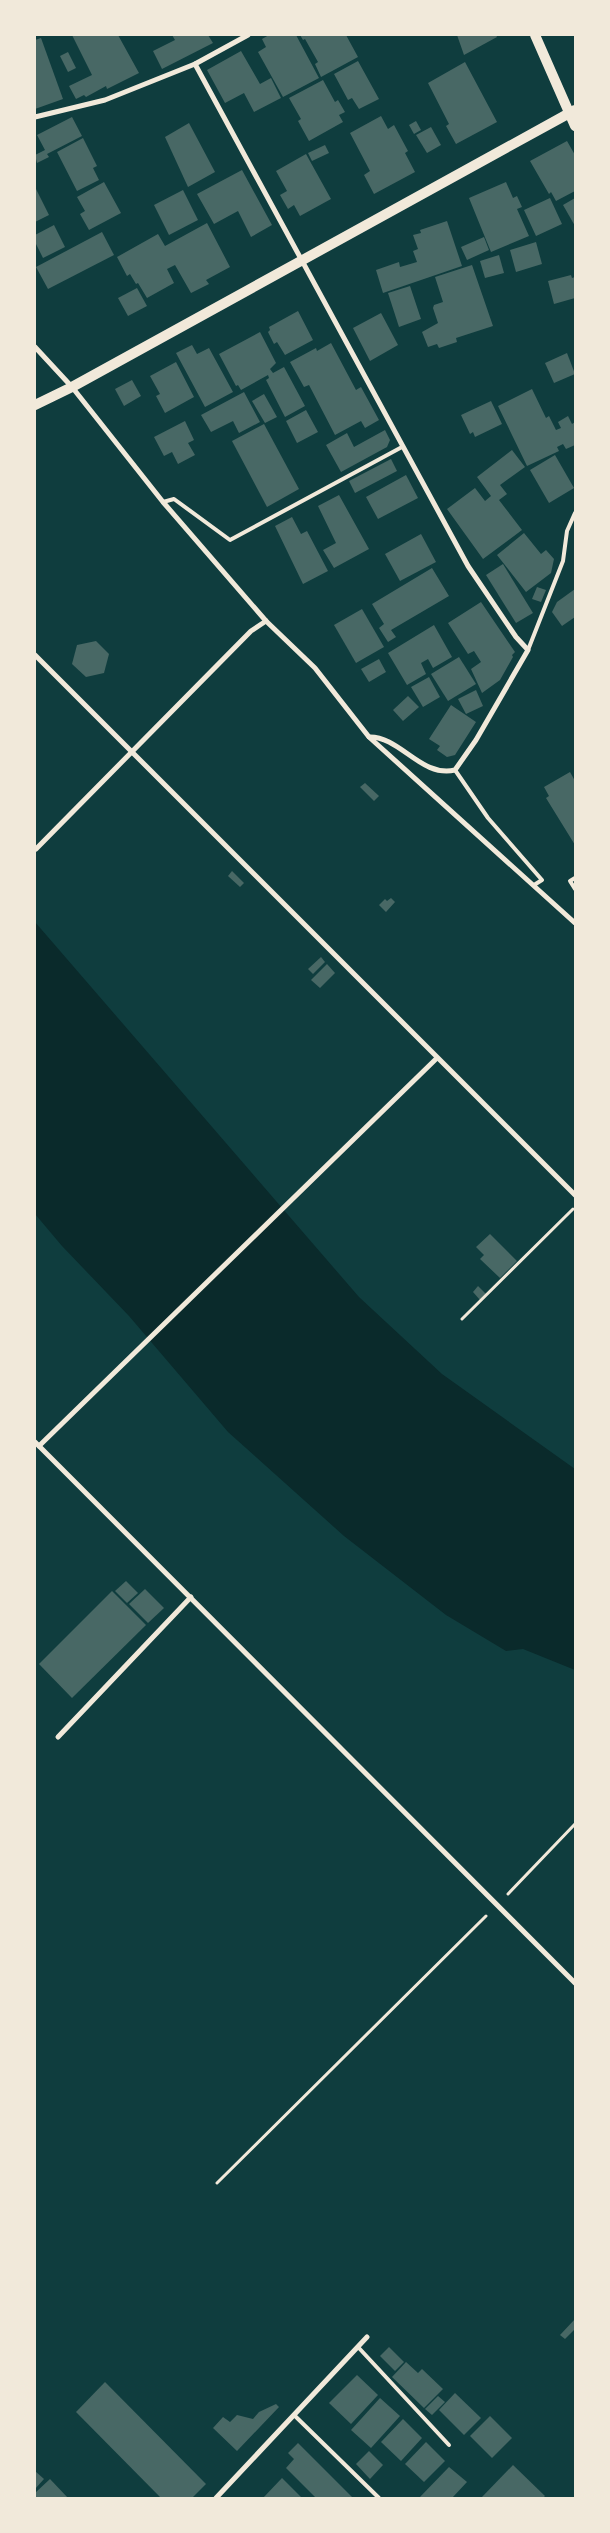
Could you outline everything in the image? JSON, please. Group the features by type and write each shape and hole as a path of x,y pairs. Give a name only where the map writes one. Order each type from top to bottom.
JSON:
{"main road":[{"path":"535,35 572,112 575,126"},
{"path":"35,405 72,387 572,112"}],"street":[{"path":"35,117 105,100 195,64 248,35"},
{"path":"195,64 468,566 516,637 528,650 476,740 455,770 445,773 417,762 379,737 369,737"},
{"path":"35,346 72,387 163,502 266,621 315,668 369,737 575,923"},
{"path":"36,849 251,631 266,621"},
{"path":"35,655 575,1195"},
{"path":"437,1058 308,1185 37,1444 575,1983"},
{"path":"58,1737 191,1597"},
{"path":"216,2498 367,2337"}],"lane":[{"path":"163,502 174,499 230,540 402,447"},
{"path":"528,650 563,561 567,531 575,513"},
{"path":"455,770 488,818 542,880 534,886"},
{"path":"575,878 570,881 575,889"},
{"path":"358,2347 449,2445"},
{"path":"294,2415 379,2498"}],"path":[{"path":"462,1319 575,1206"},
{"path":"216,2183 498,1905 575,1824"}],"water":[{"path":"35,922 359,1297 442,1374 575,1469 575,1670 523,1649 506,1651 446,1615 344,1536 228,1432 129,1316 62,1246 35,1214"}],"building":[{"path":"72,35 118,35 139,73 107,89 106,86 86,97 84,95 76,99 69,86 92,75"},
{"path":"172,35 208,35 213,43 162,69 153,51 175,40"},
{"path":"269,35 296,35 319,78 283,97 258,52 266,47 262,39"},
{"path":"300,35 346,35 358,57 321,77 315,64 318,62 305,39 303,40"},
{"path":"457,35 496,35 497,37 464,55"},
{"path":"41,38 63,99 35,109 35,40"},
{"path":"241,51 260,84 271,78 281,98 254,112 244,93 225,103 207,70"},
{"path":"68,52 76,68 68,72 60,56"},
{"path":"358,61 379,99 359,109 352,98 348,100 334,74"},
{"path":"465,62 497,122 456,144 446,126 449,124 428,83"},
{"path":"323,80 335,102 338,100 345,112 339,115 343,122 309,141 298,121 301,119 289,98"},
{"path":"381,116 388,129 394,125 408,151 405,153 415,172 374,194 364,175 370,171 350,133"},
{"path":"72,117 82,136 47,154 49,157 37,163 35,155 45,150 37,135"},
{"path":"416,121 421,130 414,134 409,125"},
{"path":"189,123 215,172 188,187 165,137"},
{"path":"431,127 441,145 427,153 416,135"},
{"path":"83,138 97,166 93,168 99,180 77,191 57,152"},
{"path":"567,141 575,155 575,191 556,201 551,192 549,194 530,161"},
{"path":"325,145 329,153 312,161 308,153"},
{"path":"306,154 331,199 300,216 294,205 288,209 280,195 287,191 276,171"},
{"path":"242,170 272,225 251,237 238,211 214,224 197,194"},
{"path":"104,182 121,213 89,230 80,214 85,211 77,197"},
{"path":"506,182 513,198 517,196 522,207 517,209 529,236 491,252 469,198"},
{"path":"35,187 49,215 35,222"},
{"path":"183,190 198,220 169,235 154,205"},
{"path":"550,198 562,224 536,236 524,210"},
{"path":"575,198 575,226 563,205"},
{"path":"447,221 462,266 383,293 376,270 399,262 400,267 417,262 413,251 418,249 413,235 421,233 420,230"},
{"path":"207,223 230,267 206,280 209,284 191,293 175,265 167,269 174,283 147,298 130,274 127,276 117,257 158,234 165,246"},
{"path":"54,225 65,247 43,258 35,242 35,235"},
{"path":"102,232 114,255 48,289 36,267"},
{"path":"484,237 489,250 467,260 461,247"},
{"path":"536,242 542,264 516,272 510,250"},
{"path":"499,255 504,273 485,278 480,261"},
{"path":"472,265 493,326 456,338 457,342 439,348 437,344 428,347 422,332 438,323 433,308 434,305 443,302 435,277"},
{"path":"571,275 572,278 575,277 575,298 554,304 548,281"},
{"path":"410,286 421,319 399,327 388,293"},
{"path":"137,288 147,306 128,316 118,298"},
{"path":"298,311 313,340 285,355 277,342 274,344 268,332 270,330 269,327"},
{"path":"381,313 398,345 370,361 353,328"},
{"path":"260,332 276,363 270,369 273,373 284,367 305,406 285,417 266,380 269,378 268,375 241,390 238,385 236,386 219,354"},
{"path":"331,343 356,390 361,387 379,420 365,428 361,421 335,435 309,385 304,387 290,362 316,348 317,351"},
{"path":"192,345 197,354 209,348 233,392 205,407 176,353"},
{"path":"567,353 575,374 554,383 545,363"},
{"path":"176,362 194,397 165,413 156,396 160,394 150,376"},
{"path":"132,380 141,396 124,406 115,389"},
{"path":"532,389 546,418 549,416 556,430 561,428 558,422 568,416 572,424 575,422 575,445 566,449 563,444 557,447 559,451 527,466 498,406"},
{"path":"244,392 260,422 239,433 233,421 211,432 201,415"},
{"path":"264,394 277,417 265,423 252,401"},
{"path":"491,401 502,424 475,437 473,432 470,434 461,415"},
{"path":"306,410 318,432 297,443 286,421"},
{"path":"185,421 194,440 188,443 195,455 178,464 172,452 164,456 154,437"},
{"path":"264,424 299,489 267,507 232,441"},
{"path":"385,430 390,440 387,447 341,472 326,445 347,433 354,447"},
{"path":"512,450 525,467 500,485 507,494 499,500 522,530 483,559 447,509 475,488 485,501 491,496 477,477"},
{"path":"555,455 574,488 549,503 530,470"},
{"path":"391,459 397,471 355,493 349,481"},
{"path":"406,475 418,498 378,519 366,497"},
{"path":"339,495 369,549 334,568 323,550 336,543 318,506"},
{"path":"292,517 301,534 307,531 328,571 303,584 275,526"},
{"path":"524,533 541,554 546,550 554,559 551,573 526,592 497,555"},
{"path":"421,534 436,562 400,581 385,554"},
{"path":"503,564 533,613 516,623 486,575"},
{"path":"432,568 449,596 391,630 396,637 388,642 379,628 384,624 372,604"},
{"path":"537,587 546,590 541,602 532,599"},
{"path":"575,589 575,617 562,626 552,612 557,602"},
{"path":"481,602 515,652 500,680 482,693 471,669 481,662 474,651 468,654 448,623"},
{"path":"362,609 384,647 356,663 334,625"},
{"path":"434,625 452,657 433,668 428,659 421,663 426,674 407,685 388,653"},
{"path":"96,641 109,654 104,673 86,677 72,664 77,645"},
{"path":"459,657 476,684 448,701 431,674"},
{"path":"379,659 386,672 369,682 361,669"},
{"path":"429,677 440,697 423,707 411,687"},
{"path":"476,690 483,706 466,714 458,699"},
{"path":"408,696 419,707 403,721 393,710"},
{"path":"451,705 476,722 455,755 447,757 437,750 440,746 429,739"},
{"path":"570,772 575,781 575,845 546,798 549,796 544,787"},
{"path":"365,783 379,796 374,801 360,787"},
{"path":"232,871 244,883 240,887 228,876"},
{"path":"391,898 395,902 386,912 379,905 385,899 387,901"},
{"path":"321,957 325,962 313,974 308,969"},
{"path":"327,964 335,973 320,988 311,980"},
{"path":"490,1234 517,1261 500,1278 480,1259 484,1255 476,1247"},
{"path":"478,1286 486,1294 480,1300 473,1292"},
{"path":"126,1581 138,1593 127,1603 115,1591"},
{"path":"145,1589 164,1608 148,1623 129,1604"},
{"path":"112,1591 146,1625 72,1698 39,1664"},
{"path":"575,2319 575,2329 565,2339 560,2335"},
{"path":"389,2347 404,2362 395,2371 380,2356"},
{"path":"406,2362 418,2373 422,2369 443,2389 424,2408 392,2377"},
{"path":"357,2375 378,2395 351,2424 329,2403"},
{"path":"105,2382 206,2484 192,2498 161,2498 76,2412"},
{"path":"455,2393 481,2418 464,2435 439,2410"},
{"path":"438,2396 445,2402 432,2415 425,2409"},
{"path":"380,2398 400,2416 371,2448 351,2430"},
{"path":"276,2404 279,2407 237,2451 213,2428 223,2417 230,2422 237,2415 253,2419 259,2412"},
{"path":"490,2416 512,2438 492,2458 470,2436"},
{"path":"403,2419 422,2438 401,2461 381,2442"},
{"path":"426,2442 445,2461 424,2482 405,2464"},
{"path":"298,2443 353,2498 316,2498 286,2468 294,2459 288,2453"},
{"path":"369,2451 383,2465 370,2479 356,2464"},
{"path":"513,2465 545,2496 543,2498 481,2498"},
{"path":"449,2467 467,2482 452,2498 419,2498"},
{"path":"35,2471 44,2479 35,2489"},
{"path":"282,2478 302,2498 263,2498"},
{"path":"50,2479 68,2498 35,2498 35,2493"}]}
